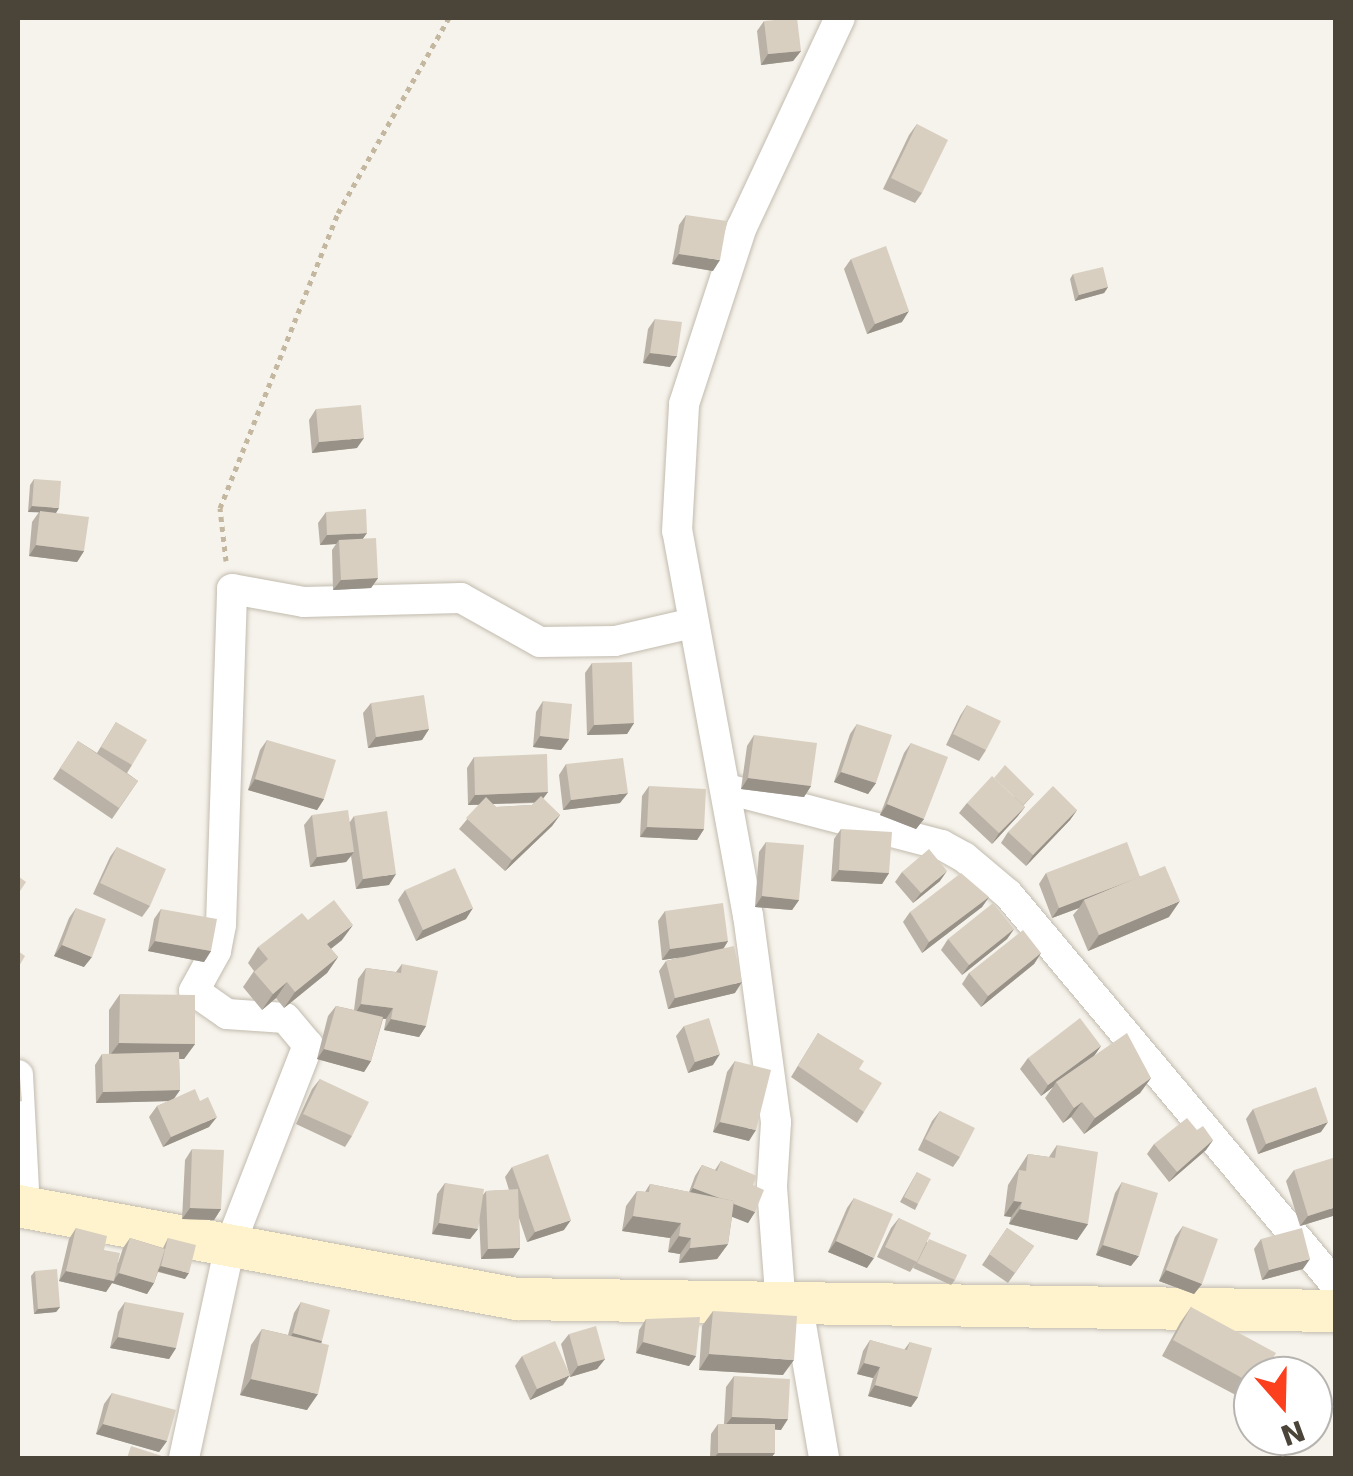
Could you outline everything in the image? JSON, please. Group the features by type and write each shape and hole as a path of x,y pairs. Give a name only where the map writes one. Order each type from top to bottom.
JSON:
{"street":[{"path":"824,1458 790,1307 772,1186 776,1122 726,789 677,532 684,404 742,227 840,18"},
{"path":"184,1458 230,1245 308,1045 285,1018 227,1014 194,990 216,951 221,925 232,589 304,602 461,598 540,642 615,641 693,623"},
{"path":"726,789 942,844 964,857 1008,894 1336,1285"},
{"path":"18,1076 21,1207 517,1298 790,1307 1336,1312"}],"path":[{"path":"232,589 220,508 338,213 449,18"}],"building":[{"path":"797,18 801,51 768,54 764,21"},
{"path":"917,124 948,140 922,193 891,178"},
{"path":"686,215 727,221 720,260 679,254"},
{"path":"886,246 909,311 875,324 851,259"},
{"path":"1103,267 1108,287 1079,295 1073,274"},
{"path":"655,319 682,322 677,356 650,353"},
{"path":"361,405 364,438 319,442 316,409"},
{"path":"34,479 61,481 59,508 32,506"},
{"path":"366,509 367,533 327,535 326,512"},
{"path":"40,511 89,517 84,551 36,545"},
{"path":"376,538 378,578 341,580 339,540"},
{"path":"632,662 634,723 594,725 592,663"},
{"path":"424,695 429,729 376,737 371,703"},
{"path":"543,701 572,704 569,739 540,736"},
{"path":"967,705 1001,721 986,750 953,734"},
{"path":"116,722 147,740 132,765 101,747"},
{"path":"857,724 892,735 876,783 841,772"},
{"path":"754,735 817,743 811,786 748,778"},
{"path":"267,740 336,760 324,799 255,779"},
{"path":"78,741 138,781 119,808 60,768"},
{"path":"911,743 948,757 924,819 887,804"},
{"path":"547,754 548,792 475,795 474,757"},
{"path":"623,758 628,793 571,800 566,764"},
{"path":"1005,765 1034,794 1023,805 994,778"},
{"path":"992,776 1025,807 999,833 967,803"},
{"path":"649,786 706,789 704,829 647,827"},
{"path":"1053,786 1077,810 1033,855 1008,832"},
{"path":"541,796 560,815 512,860 466,818 486,797 496,807 532,805"},
{"path":"348,810 354,852 317,857 312,815"},
{"path":"387,811 396,874 363,879 354,816"},
{"path":"841,829 892,832 889,873 839,870"},
{"path":"766,842 804,845 799,900 762,896"},
{"path":"1127,842 1140,877 1059,908 1046,873"},
{"path":"117,847 166,869 150,906 100,883"},
{"path":"929,849 947,871 921,893 902,872"},
{"path":"1165,866 1180,901 1099,935 1084,900"},
{"path":"455,868 473,908 423,930 405,890"},
{"path":"961,873 989,897 929,942 910,912"},
{"path":"18,876 26,882 18,894"},
{"path":"334,900 353,925 327,944 338,957 295,992 287,982 273,994 254,972 268,959 258,947 302,913 308,920"},
{"path":"723,903 728,941 670,949 665,911"},
{"path":"993,903 1014,929 969,965 948,939"},
{"path":"76,908 106,919 92,957 62,945"},
{"path":"161,909 217,919 211,951 155,941"},
{"path":"1023,930 1041,953 988,996 969,973"},
{"path":"734,946 742,982 675,998 666,961"},
{"path":"402,964 438,971 426,1026 391,1019 393,1008 361,1004 366,968 401,973"},
{"path":"120,994 195,995 195,1044 119,1043"},
{"path":"336,1006 383,1017 371,1061 324,1049"},
{"path":"709,1018 720,1054 695,1062 684,1026"},
{"path":"1080,1018 1101,1046 1048,1085 1028,1058"},
{"path":"818,1033 864,1061 859,1069 882,1083 864,1112 798,1066"},
{"path":"1127,1033 1151,1078 1095,1118 1082,1102 1074,1108 1056,1082"},
{"path":"179,1052 180,1090 103,1092 102,1054"},
{"path":"18,1053 22,1101 18,1102"},
{"path":"735,1061 771,1070 756,1130 720,1122"},
{"path":"320,1079 369,1102 352,1136 303,1114"},
{"path":"1316,1087 1328,1122 1266,1144 1253,1109"},
{"path":"195,1089 200,1101 208,1097 217,1117 171,1137 157,1106"},
{"path":"940,1111 975,1128 960,1157 925,1139"},
{"path":"1187,1118 1197,1130 1203,1126 1213,1140 1177,1172 1154,1144"},
{"path":"1057,1145 1098,1152 1088,1224 1020,1209 1022,1202 1014,1201 1019,1170 1026,1171 1028,1154 1055,1158"},
{"path":"192,1149 224,1150 221,1209 190,1208"},
{"path":"548,1154 571,1220 535,1232 512,1167"},
{"path":"1336,1157 1336,1207 1308,1216 1294,1170"},
{"path":"721,1161 757,1176 753,1185 764,1190 755,1212 693,1188 702,1165 717,1171"},
{"path":"917,1172 931,1179 918,1204 904,1197"},
{"path":"1122,1182 1158,1193 1139,1256 1103,1245"},
{"path":"445,1183 484,1189 478,1229 439,1223"},
{"path":"650,1184 734,1201 728,1244 690,1248 691,1238 679,1236 681,1223 633,1216 637,1191 649,1192"},
{"path":"518,1189 520,1248 488,1249 486,1191"},
{"path":"854,1198 893,1214 874,1258 836,1241"},
{"path":"899,1218 931,1233 917,1262 885,1247"},
{"path":"1183,1226 1218,1239 1202,1284 1166,1270"},
{"path":"76,1228 107,1236 104,1250 120,1253 114,1281 66,1271"},
{"path":"1007,1228 1034,1246 1015,1273 989,1254"},
{"path":"1302,1228 1310,1259 1269,1270 1261,1239"},
{"path":"130,1238 165,1249 154,1283 119,1273"},
{"path":"168,1238 196,1245 189,1273 161,1266"},
{"path":"929,1239 967,1255 955,1280 917,1263"},
{"path":"57,1269 60,1307 38,1309 35,1271"},
{"path":"125,1302 184,1313 176,1348 118,1337"},
{"path":"301,1302 330,1310 322,1341 293,1333"},
{"path":"1191,1307 1276,1353 1233,1356 1233,1373 1173,1340"},
{"path":"713,1311 797,1316 794,1360 709,1354"},
{"path":"700,1317 696,1356 643,1342 646,1319"},
{"path":"596,1326 605,1359 578,1366 569,1334"},
{"path":"262,1329 329,1345 318,1394 251,1379"},
{"path":"870,1340 907,1350 910,1342 932,1348 918,1397 875,1385 880,1367 864,1363"},
{"path":"555,1341 570,1375 537,1389 522,1356"},
{"path":"734,1376 790,1379 788,1419 732,1417"},
{"path":"112,1393 176,1410 167,1441 103,1424"},
{"path":"718,1424 775,1424 775,1453 718,1453"},
{"path":"131,1446 168,1458 127,1458"}]}
